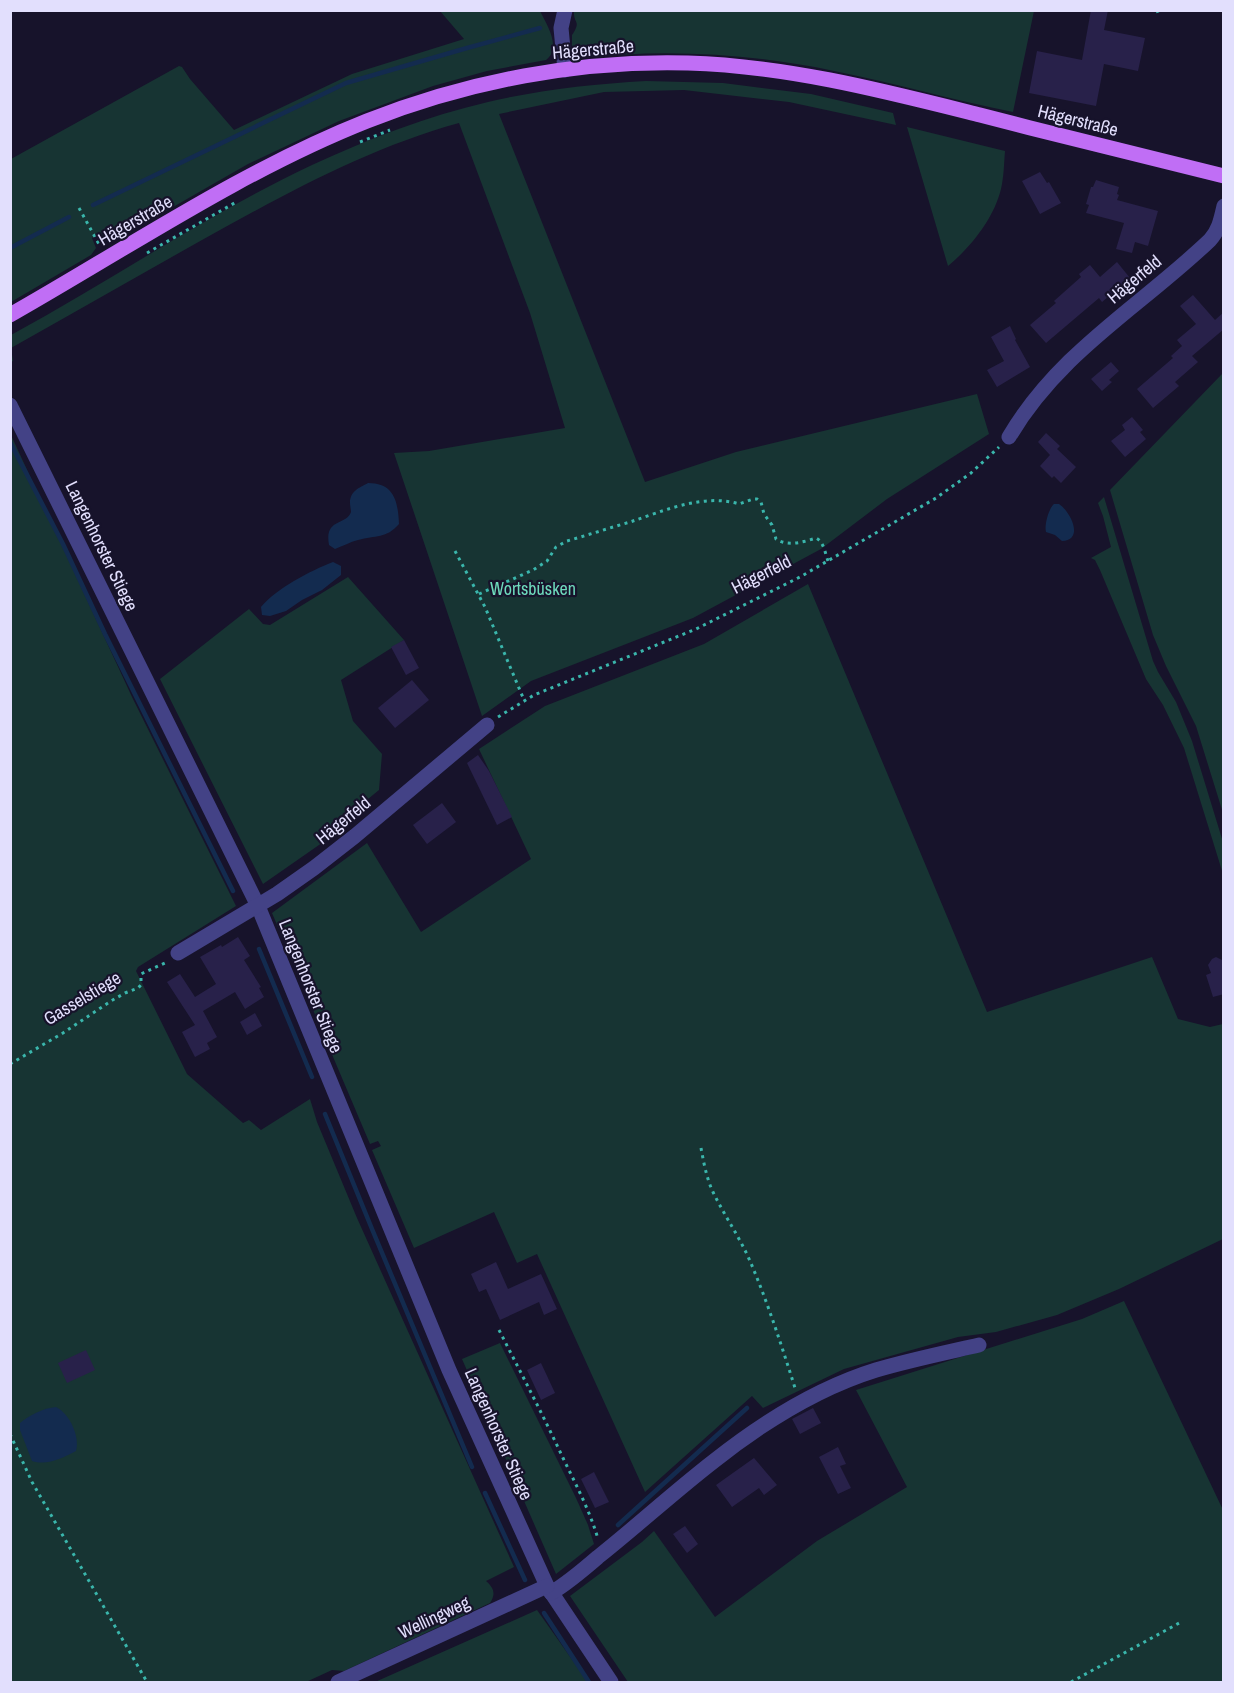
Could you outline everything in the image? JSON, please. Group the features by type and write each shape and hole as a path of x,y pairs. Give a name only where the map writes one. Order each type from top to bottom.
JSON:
{"main road":[{"name":"Hägerstraße","path":"10,315 250,176 306,148 365,122 416,104 468,89 565,70 687,63 796,74 888,92 1224,176"}],"street":[{"path":"565,70 561,28 566,10"},
{"name":"Hägerfeld","path":"1009,437 1019,419 1066,363 1210,240 1219,225 1224,206"},
{"name":"Langenhorster Stiege","path":"10,405 258,906 446,1363 549,1590 610,1683"},
{"name":"Hägerfeld","path":"258,906 315,868 355,837 487,725"},
{"path":"178,954 258,906"},
{"path":"549,1590 561,1588 721,1455 800,1404 875,1370 979,1345"},
{"name":"Wellingweg","path":"338,1683 549,1590"}],"path":[{"path":"350,146 393,129"},
{"path":"146,254 248,196"},
{"path":"79,208 107,258"},
{"name":"Hägerfeld","path":"487,725 524,700 696,629 800,577 936,498 972,474 1009,437"},
{"path":"479,594 533,570 547,561 556,547 567,541 684,505 709,501 727,500 739,504 758,499 764,514 772,525 776,539 790,544 819,539 828,561"},
{"path":"455,552 479,594 524,700"},
{"name":"Gasselstiege","path":"10,1064 111,1001 138,988 141,985 141,974 161,966 178,954"},
{"path":"701,1148 714,1196 732,1224 754,1270 800,1404"},
{"path":"499,1330 585,1504 602,1554"},
{"path":"10,1434 32,1482 147,1683"},
{"path":"1071,1683 1181,1622"}],"green space":[{"path":"574,10 1034,11 1013,112 856,76 772,60 678,53 583,58 572,50 572,35 577,24"},
{"path":"440,11 540,11 552,36 551,55 546,60 487,71 433,86 339,121 248,164 112,242 107,241 98,233 92,238 96,248 91,255 11,302 11,159 179,66 234,130 352,74 464,39"},
{"name":"Wortsbüsken","path":"646,81 723,83 811,94 893,113 896,125 789,102 684,90 604,92 499,114 645,482 736,452 977,394 989,434 887,499 821,549 693,618 531,681 482,716 394,453 429,451 565,428 530,313 459,123 392,145 296,189 11,348 11,335 235,204 312,165 398,129 466,108 546,91"},
{"path":"907,127 1005,151 1002,184 993,211 973,241 948,266"},
{"path":"1223,373 1223,813 1196,726 1153,635 1110,490"},
{"path":"10,433 132,697 236,906 138,967 136,971 187,1074 243,1123 249,1120 261,1130 310,1099 317,1122 357,1218 514,1567 486,1581 493,1591 490,1603 344,1671 332,1670 306,1682 11,1682"},
{"path":"1104,497 1153,661 1176,702 1192,741 1223,842 1223,874 1184,748 1163,705 1146,679 1100,570 1095,560 1091,558 1111,547 1098,503"},
{"path":"348,577 404,640 341,680 353,721 382,754 379,790 368,799 371,807 263,884 160,679 249,609 263,624 270,625"},
{"path":"808,584 987,1012 1152,957 1178,1019 1210,1027 1223,1024 1223,1239 1119,1289 1057,1315 996,1332 958,1337 844,1369 763,1408 752,1396 645,1492 537,1254 517,1263 494,1212 414,1248 372,1150 381,1146 378,1141 370,1144 272,913 367,843 421,932 531,859 479,749 545,706 704,644"},
{"path":"1124,1301 1223,1510 1223,1682 628,1682 570,1596 654,1531 715,1617 817,1541 907,1487 856,1390 1082,1319"},
{"path":"500,1343 576,1498 594,1544 556,1574 462,1359"},
{"path":"537,1610 588,1682 375,1682"}],"water":[{"path":"368,483 384,486 393,495 399,524 385,534 355,541 335,549 329,545 328,536 332,526 348,516 351,512 352,496 356,490"},
{"path":"1054,504 1059,504 1071,519 1074,531 1073,536 1069,539 1062,541 1046,532 1047,517"},
{"path":"333,562 341,566 341,575 322,590 286,611 270,616 262,615 261,607 276,593 304,575"},
{"path":"56,1407 66,1415 73,1426 77,1439 76,1451 49,1462 32,1461 20,1430 20,1423 37,1412"}],"building":[{"path":"1091,10 1108,10 1104,30 1145,38 1138,71 1104,64 1096,106 1029,93 1037,51 1082,60"},
{"path":"1040,172 1047,183 1049,182 1061,203 1040,214 1022,181"},
{"path":"1096,180 1119,187 1117,200 1158,211 1148,246 1135,242 1132,253 1116,249 1124,223 1086,213 1091,187"},
{"path":"1117,262 1130,278 1102,302 1099,298 1046,343 1030,325 1056,303 1054,301 1081,277 1079,274 1090,265 1100,277"},
{"path":"1193,295 1215,320 1224,312 1224,329 1192,356 1198,362 1175,382 1179,386 1153,408 1137,389 1173,358 1171,356 1182,346 1177,340 1196,324 1180,306"},
{"path":"1010,326 1030,367 997,387 987,370 1004,361 991,337"},
{"path":"1111,362 1119,371 1102,391 1091,379"},
{"path":"1132,417 1143,430 1140,432 1146,439 1125,457 1111,441 1125,430 1122,425"},
{"path":"1046,433 1060,446 1057,449 1076,467 1061,483 1040,466 1050,455 1038,442"},
{"path":"404,640 419,668 406,675 391,647"},
{"path":"412,680 429,700 395,728 378,708"},
{"path":"478,755 489,771 512,817 497,825 467,763"},
{"path":"442,803 456,822 427,844 413,825"},
{"path":"238,937 250,956 244,960 261,987 259,988 264,997 245,1009 235,992 203,1011 217,1037 207,1043 210,1049 195,1057 182,1032 195,1025 167,982 180,974 195,997 216,984 200,957"},
{"path":"1216,957 1224,961 1224,994 1213,997 1206,975 1211,973 1208,965"},
{"path":"255,1013 262,1026 247,1035 240,1022"},
{"path":"496,1262 508,1289 541,1274 557,1309 544,1315 539,1302 500,1320 486,1289 479,1292 471,1274"},
{"path":"86,1350 95,1370 67,1383 58,1363"},
{"path":"541,1363 555,1393 541,1400 527,1370"},
{"path":"813,1408 821,1423 800,1434 792,1419"},
{"path":"838,1447 846,1464 840,1466 851,1488 838,1494 819,1457"},
{"path":"754,1458 777,1485 764,1495 759,1488 732,1507 716,1485"},
{"path":"594,1472 609,1502 595,1508 581,1479"},
{"path":"685,1526 698,1544 687,1553 673,1534"}],"waterway":[{"path":"93,205 346,83 540,28"},
{"path":"10,248 69,217"},
{"path":"10,442 63,544 105,634 233,891"},
{"path":"259,949 312,1077"},
{"path":"325,1114 472,1467"},
{"path":"618,1525 747,1408"},
{"path":"485,1493 525,1580"},
{"path":"544,1613 589,1682"}]}
